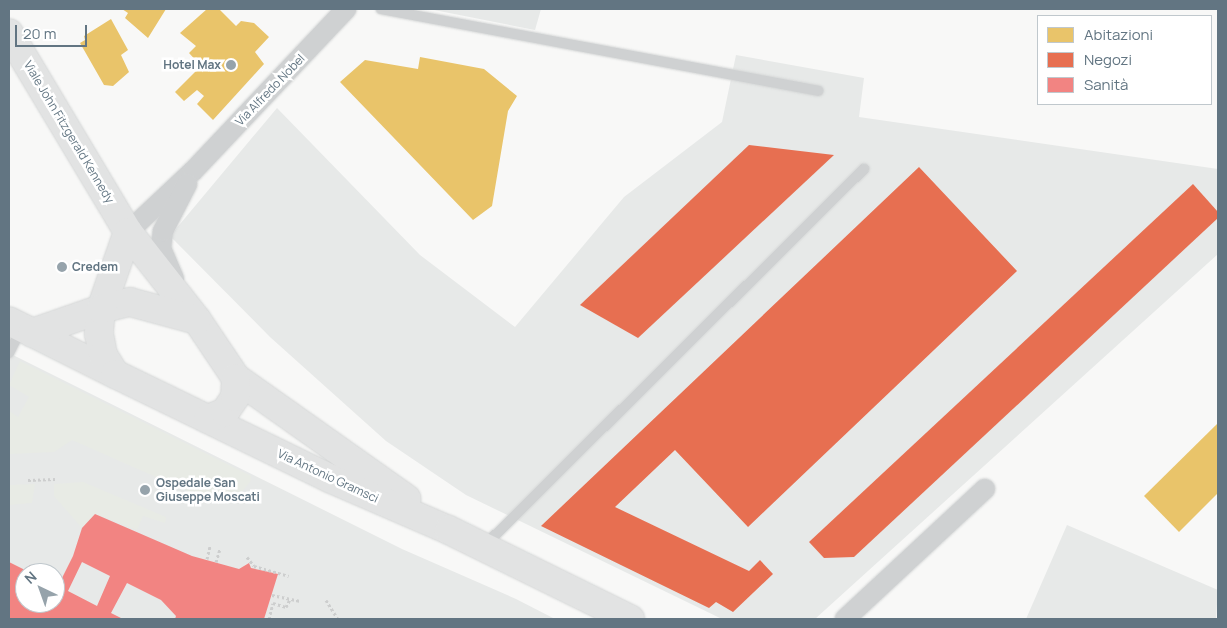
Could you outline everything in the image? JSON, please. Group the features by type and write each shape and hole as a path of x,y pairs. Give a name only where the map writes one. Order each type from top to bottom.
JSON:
{"main road":[{"name":"Viale John Fitzgerald Kennedy","path":"9,33 128,232"},
{"path":"114,374 102,355 99,334 101,308 128,232"},
{"name":"Via Antonio Gramsci","path":"128,232 197,320 236,378 449,530"},
{"path":"21,327 130,302 197,320"},
{"name":"Via Antonio Gramsci","path":"21,327 331,479 449,530 630,619"},
{"path":"208,419 225,412 235,396 236,378"}],"street":[{"name":"Via Alfredo Nobel","path":"128,232 193,171 346,9"},
{"name":"Via Alfredo Nobel","path":"193,171 163,231 161,249 197,320"},
{"path":"845,619 985,489"}],"lane":[{"path":"382,9 818,91"},
{"path":"483,547 864,169"},
{"path":"9,353 21,327"}],"path":[{"path":"28,480 55,479"},
{"path":"206,559 210,546"},
{"path":"216,562 220,549"},
{"path":"247,557 254,566 289,576"},
{"path":"272,595 300,601"},
{"path":"269,619 273,604 286,607 290,599"},
{"path":"326,600 338,619"}],"shaded area":[{"path":"429,9 541,9 535,30"},
{"path":"736,55 864,78 859,117 1218,169 1218,254 815,619 722,619 466,495 386,441 270,337 170,236 277,108 420,255 515,327 624,197 722,122"},
{"name":"Ospedale San Giuseppe Moscati","path":"9,353 402,549 516,599 555,619 9,619"},
{"path":"20,361 251,476 250,482 236,499 226,503 215,503 72,440 54,452 9,454 9,411 18,417 29,397 9,385"},
{"path":"83,482 166,517 165,523 143,516 137,530 95,514 82,528 54,496 54,484"},
{"path":"35,484 32,503 9,505 9,485"},
{"path":"1067,525 1218,590 1216,619 1026,619"}],"building: Abitazioni":[{"path":"122,9 166,9 148,38 125,18 128,13"},
{"name":"Hotel Max","path":"207,9 219,9 236,26 241,21 254,23 269,37 255,52 264,64 213,120 197,104 204,96 197,90 184,101 175,92 201,66 189,53 196,46 180,33"},
{"path":"111,19 128,50 121,55 129,72 113,86 104,85 80,43 85,40 84,36"},
{"path":"420,57 484,69 517,96 508,111 492,206 473,220 340,82 365,60 418,69"},
{"path":"1218,423 1218,493 1179,532 1144,496"}],"building: Negozi":[{"path":"749,145 834,155 638,338 580,305"},
{"path":"919,167 1017,271 748,527 675,450 615,507 749,571 760,560 773,574 733,612 716,602 709,608 541,526"},
{"path":"1193,184 1218,212 1218,218 854,557 824,558 809,542"}],"building: Sanità":[{"path":"95,514 192,556 239,569 249,563 251,568 278,574 264,619 175,619 176,616 161,600 127,583 111,613 123,619 9,619 9,562 15,565 15,613 65,613 65,572 73,556 82,528","holes":["82,562 110,576 97,606 68,591"]}],"place":[{"name":"Hotel Max","path":"231,65"},
{"name":"Credem","path":"62,267"},
{"name":"Ospedale San Giuseppe Moscati","path":"145,490"}]}
